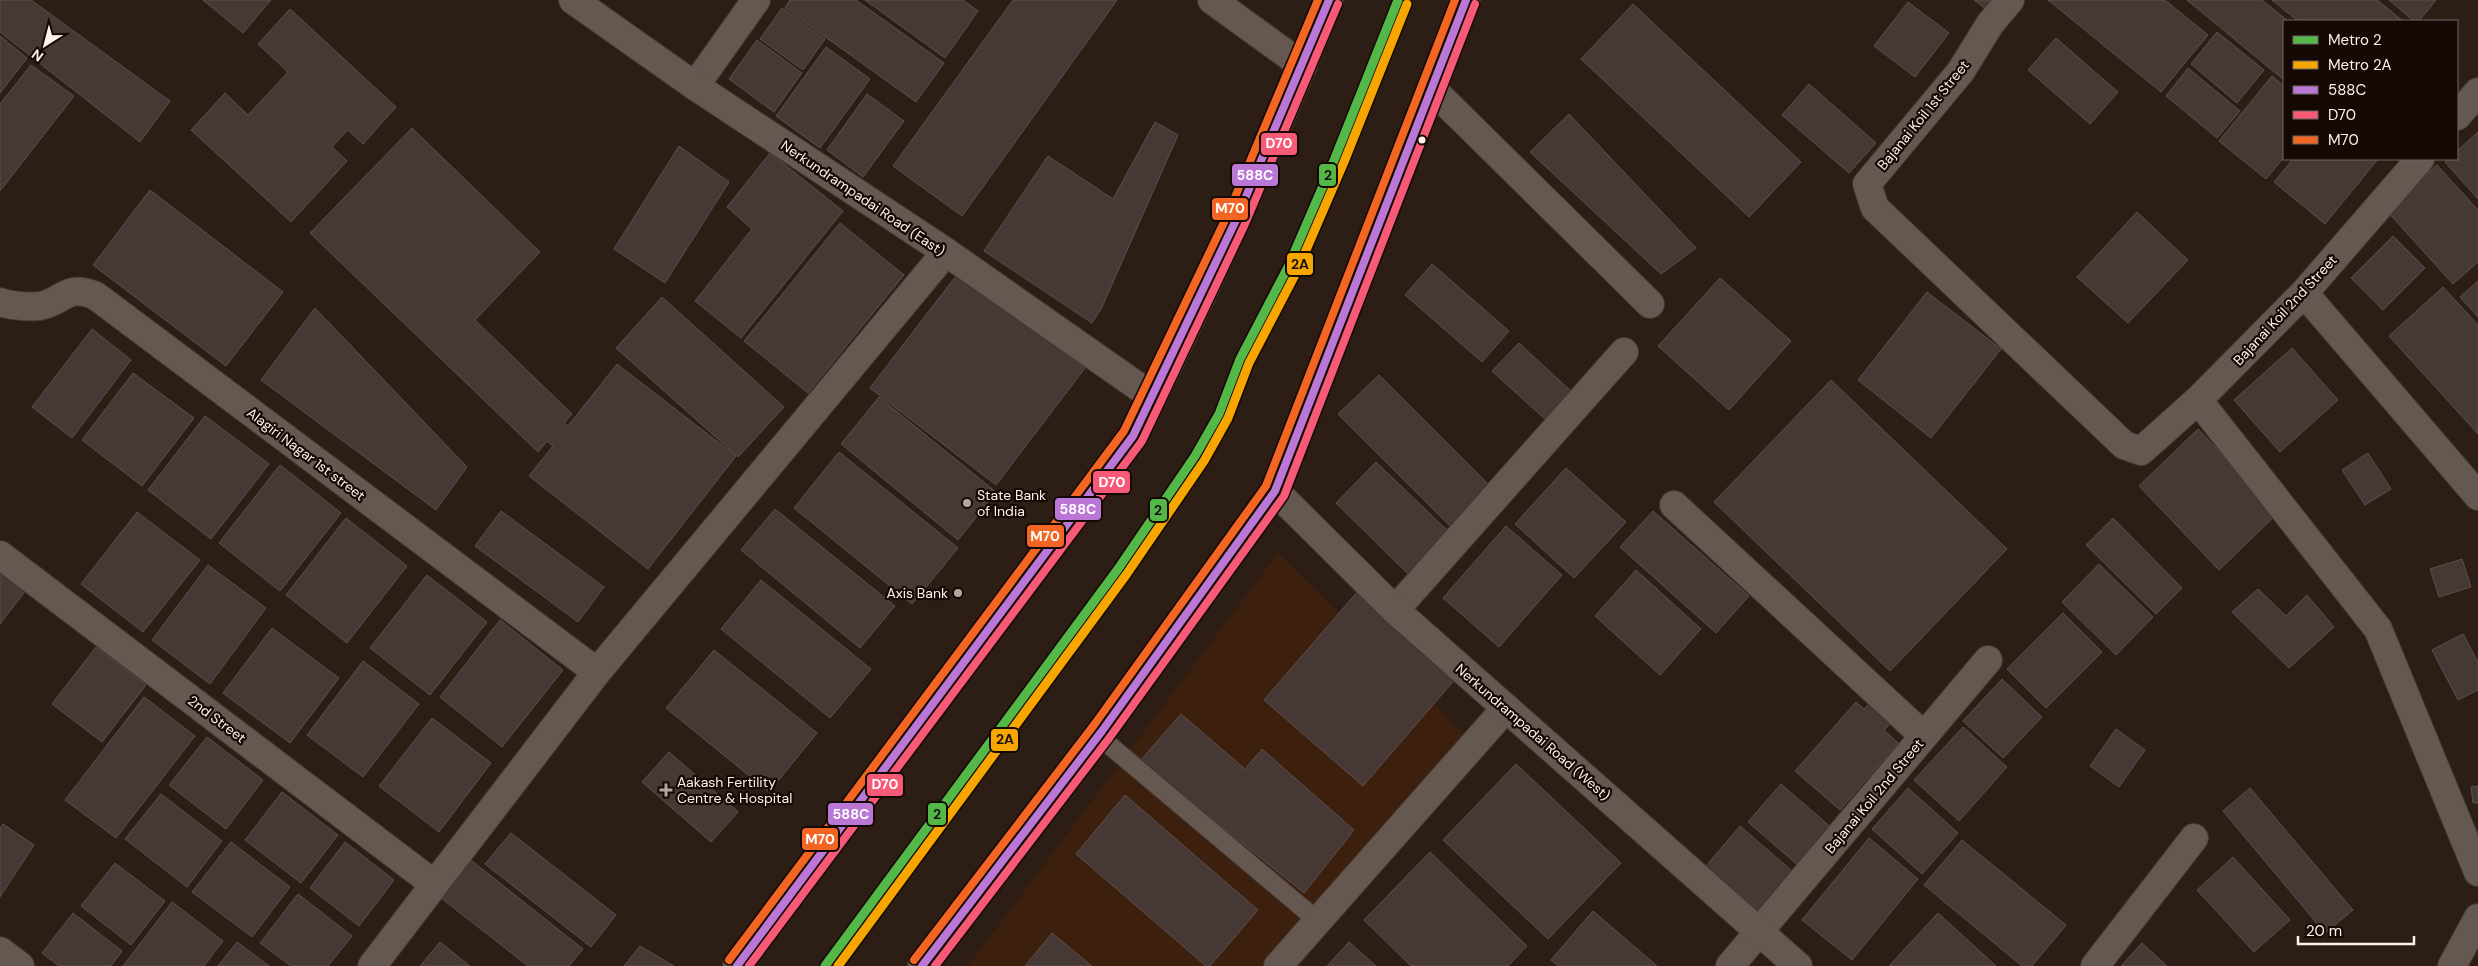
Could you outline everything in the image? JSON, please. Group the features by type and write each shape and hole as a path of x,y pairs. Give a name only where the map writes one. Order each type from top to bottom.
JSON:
{"main road":[{"path":"737,966 1133,436 1182,339 1329,0"},
{"path":"922,966 1102,731 1276,491 1466,0"}],"street":[{"name":"Nerkundrampadai Road (East)","path":"573,0 695,86 946,252 1153,396"},
{"path":"695,86 756,0"},
{"path":"1212,0 1302,66"},
{"name":"Bajanai Koil 1st Street","path":"2010,0 1990,24 1961,71 1867,184 1875,208 2124,445 2141,451"},
{"path":"1432,89 1650,304"},
{"path":"2458,115 2478,92"},
{"name":"Bajanai Koil 2nd Street","path":"2141,451 2198,400 2304,293 2419,160"},
{"path":"372,966 597,672 946,252"},
{"name":"Alagiri Nagar 1st street","path":"0,302 7,305 41,306 67,293 82,290 96,296 597,672"},
{"path":"2304,293 2478,496"},
{"path":"1395,610 1624,352"},
{"path":"2198,400 2378,629 2478,872"},
{"name":"Nerkundrampadai Road (West)","path":"1276,491 1395,610 1798,966"},
{"path":"1674,505 1924,736"},
{"name":"2nd Street","path":"0,555 434,884"},
{"name":"Bajanai Koil 2nd Street","path":"1730,966 1988,660"},
{"path":"1278,966 1506,708"},
{"path":"2095,966 2194,838"},
{"path":"2452,966 2478,918"},
{"path":"0,951 20,966"}],"lane":[{"path":"1102,731 1108,744 1318,921"}],"shaded area":[{"path":"1278,553 1469,739 1277,966 968,966"}],"building":[{"path":"0,0 31,0 170,101 140,142 0,32"},
{"path":"203,0 271,0 243,33"},
{"path":"790,0 856,0 944,63 916,102 785,8"},
{"path":"865,0 963,0 978,11 945,58"},
{"path":"1013,0 1117,0 962,216 893,166"},
{"path":"1974,0 1995,0 1987,10"},
{"path":"2048,0 2165,0 2208,35 2161,92"},
{"path":"2187,0 2262,0 2287,20 2283,20 2283,79"},
{"path":"2272,0 2377,0 2402,20 2297,20"},
{"path":"2389,0 2436,0 2420,20 2413,20"},
{"path":"1908,2 1949,33 1915,77 1874,46"},
{"path":"1633,4 1801,162 1749,217 1581,59"},
{"path":"782,8 825,39 803,70 760,39"},
{"path":"290,9 396,107 363,144 348,130 332,147 347,161 291,222 191,130 225,93 248,115 288,72 258,44"},
{"path":"2217,32 2264,70 2237,103 2191,64"},
{"path":"0,36 27,58 0,93"},
{"path":"2056,38 2118,92 2090,124 2028,70"},
{"path":"757,40 802,73 774,112 729,79"},
{"path":"826,47 870,79 820,148 776,116"},
{"path":"31,65 74,96 0,191 0,104"},
{"path":"2188,68 2240,111 2217,138 2166,96"},
{"path":"2272,76 2283,85 2283,158 2266,179 2219,141"},
{"path":"1809,84 1876,143 1849,173 1782,115"},
{"path":"867,94 904,121 863,177 827,150"},
{"path":"1569,114 1696,248 1661,274 1530,152"},
{"path":"1155,122 1178,135 1102,307 1092,323 984,251 1048,156 1113,199"},
{"path":"412,128 540,252 475,320 572,414 564,423 568,426 617,364 736,456 648,569 529,476 553,446 547,441 538,452 310,233"},
{"path":"2478,132 2478,199 2445,162 2447,160 2458,160 2458,150"},
{"path":"679,146 729,182 665,283 614,249"},
{"path":"770,153 843,211 741,338 695,301 752,229 727,207"},
{"path":"2292,160 2377,160 2325,224 2274,182"},
{"path":"2437,165 2478,210 2478,262 2453,284 2386,210"},
{"path":"150,190 283,292 226,366 93,265"},
{"path":"2137,212 2188,260 2128,323 2077,277"},
{"path":"840,223 904,275 808,393 744,341"},
{"path":"2393,236 2425,268 2383,310 2351,278"},
{"path":"1432,264 1509,331 1482,362 1405,295"},
{"path":"959,272 1085,368 996,485 870,388"},
{"path":"1720,278 1791,341 1729,410 1658,346"},
{"path":"2478,281 2478,317 2460,297"},
{"path":"2443,287 2478,325 2478,434 2389,336"},
{"path":"1927,292 2001,349 1931,438 1858,380"},
{"path":"662,297 784,407 738,457 616,348"},
{"path":"315,308 467,467 436,510 261,380"},
{"path":"92,329 131,360 72,438 32,407"},
{"path":"1519,343 1573,393 1547,421 1492,371"},
{"path":"2292,348 2338,400 2280,452 2234,400"},
{"path":"133,373 194,418 142,486 82,440"},
{"path":"1379,375 1490,486 1450,526 1338,414"},
{"path":"1831,380 2007,549 1890,671 1714,502"},
{"path":"879,397 996,492 958,540 841,444"},
{"path":"205,416 269,464 211,539 148,490"},
{"path":"2198,429 2278,513 2219,570 2139,486"},
{"path":"839,452 958,548 912,604 794,508"},
{"path":"2368,453 2391,489 2365,505 2342,470"},
{"path":"1376,462 1451,534 1410,576 1336,503"},
{"path":"280,465 341,513 280,591 219,543"},
{"path":"1566,468 1626,522 1574,578 1515,524"},
{"path":"775,509 895,606 860,648 741,550"},
{"path":"501,511 604,587 578,622 475,546"},
{"path":"1653,511 1749,596 1716,633 1620,547"},
{"path":"137,512 200,560 143,632 81,584"},
{"path":"346,518 407,566 347,643 286,595"},
{"path":"2113,518 2182,588 2156,614 2086,545"},
{"path":"1506,526 1562,575 1499,647 1443,598"},
{"path":"2462,559 2471,587 2439,597 2430,569"},
{"path":"2099,564 2153,617 2116,655 2062,602"},
{"path":"208,565 266,608 210,684 152,640"},
{"path":"0,570 26,590 0,624"},
{"path":"1636,570 1701,629 1660,675 1595,616"},
{"path":"427,575 487,622 430,695 370,648"},
{"path":"761,580 871,669 830,718 721,629"},
{"path":"2258,589 2286,616 2307,595 2334,627 2289,668 2232,612"},
{"path":"1358,591 1457,677 1363,786 1264,700"},
{"path":"2063,613 2102,652 2046,708 2007,669"},
{"path":"500,620 563,670 502,747 440,697"},
{"path":"272,628 339,678 290,743 223,693"},
{"path":"2463,634 2478,662 2478,690 2458,700 2432,650"},
{"path":"96,647 146,685 102,742 52,704"},
{"path":"714,650 817,733 769,792 666,708"},
{"path":"363,661 419,704 363,777 307,735"},
{"path":"2002,679 2042,717 2003,758 1963,721"},
{"path":"144,697 195,736 116,838 65,800"},
{"path":"1856,702 1864,709 1869,704 1891,723 1884,730 1898,743 1840,810 1795,771"},
{"path":"1181,714 1245,769 1262,749 1354,830 1304,893 1205,813 1203,815 1140,761"},
{"path":"432,718 491,763 439,832 379,786"},
{"path":"1963,727 2007,767 1959,821 1914,780"},
{"path":"2116,729 2145,750 2119,787 2090,766"},
{"path":"207,737 263,780 226,829 169,785"},
{"path":"669,752 738,812 711,842 642,782"},
{"path":"1516,764 1621,863 1548,939 1443,840"},
{"path":"1781,784 1833,829 1800,867 1748,822"},
{"path":"2478,786 2478,803 2473,803 2471,787"},
{"path":"1908,788 1958,833 1922,874 1872,829"},
{"path":"2250,788 2353,910 2325,933 2223,811"},
{"path":"282,792 338,835 301,883 245,840"},
{"path":"161,794 222,841 187,887 125,839"},
{"path":"1125,795 1258,910 1210,966 1206,966 1076,854"},
{"path":"3,824 34,845 0,897 0,828"},
{"path":"1740,826 1792,871 1758,911 1706,866"},
{"path":"511,833 616,915 591,947 485,864"},
{"path":"1869,838 1918,879 1852,960 1802,920"},
{"path":"1962,840 2066,925 2032,966 2022,966 1924,885"},
{"path":"231,842 290,887 252,937 192,892"},
{"path":"345,842 394,880 359,926 310,888"},
{"path":"1430,852 1527,946 1508,966 1411,966 1364,920"},
{"path":"2233,857 2290,920 2254,952 2197,890"},
{"path":"471,860 583,949 569,966 528,966 441,898"},
{"path":"115,863 165,901 131,945 81,906"},
{"path":"298,894 352,936 328,966 291,966 260,943"},
{"path":"172,902 223,941 204,966 123,966"},
{"path":"1593,911 1657,966 1558,966 1551,960"},
{"path":"73,913 122,951 111,966 59,966 42,953"},
{"path":"1938,913 1996,966 1889,966"},
{"path":"1052,933 1092,966 1025,966"},
{"path":"237,942 269,966 218,966"},
{"path":"440,942 470,966 420,966"},
{"path":"1349,942 1376,966 1327,966"},
{"path":"2142,943 2167,966 2121,966"},
{"path":"640,946 674,966 624,966"}],"metro line":[{"name":"2","path":"825,966 1118,569 1195,456 1219,414 1240,359 1288,267 1335,158 1398,0"},
{"name":"2A","path":"838,966 1126,575 1204,461 1228,418 1249,363 1297,271 1344,162 1407,4"}],"transit line":[{"name":"M70","path":"729,960 1124,431 1227,216 1318,0"},
{"name":"588C","path":"737,966 1133,436 1236,220 1329,0"},
{"name":"M70","path":"914,960 1094,725 1266,486 1455,0"},
{"name":"588C","path":"922,966 1102,731 1275,491 1466,0"},
{"name":"D70","path":"749,966 1142,441 1245,224 1338,4"},
{"name":"D70","path":"935,966 1110,737 1284,496 1475,4"}],"place":[{"name":"State Bank of India","path":"967,503"},
{"name":"Axis Bank","path":"958,593"},
{"name":"Aakash Fertility Centre & Hospital","path":"666,790"}]}
